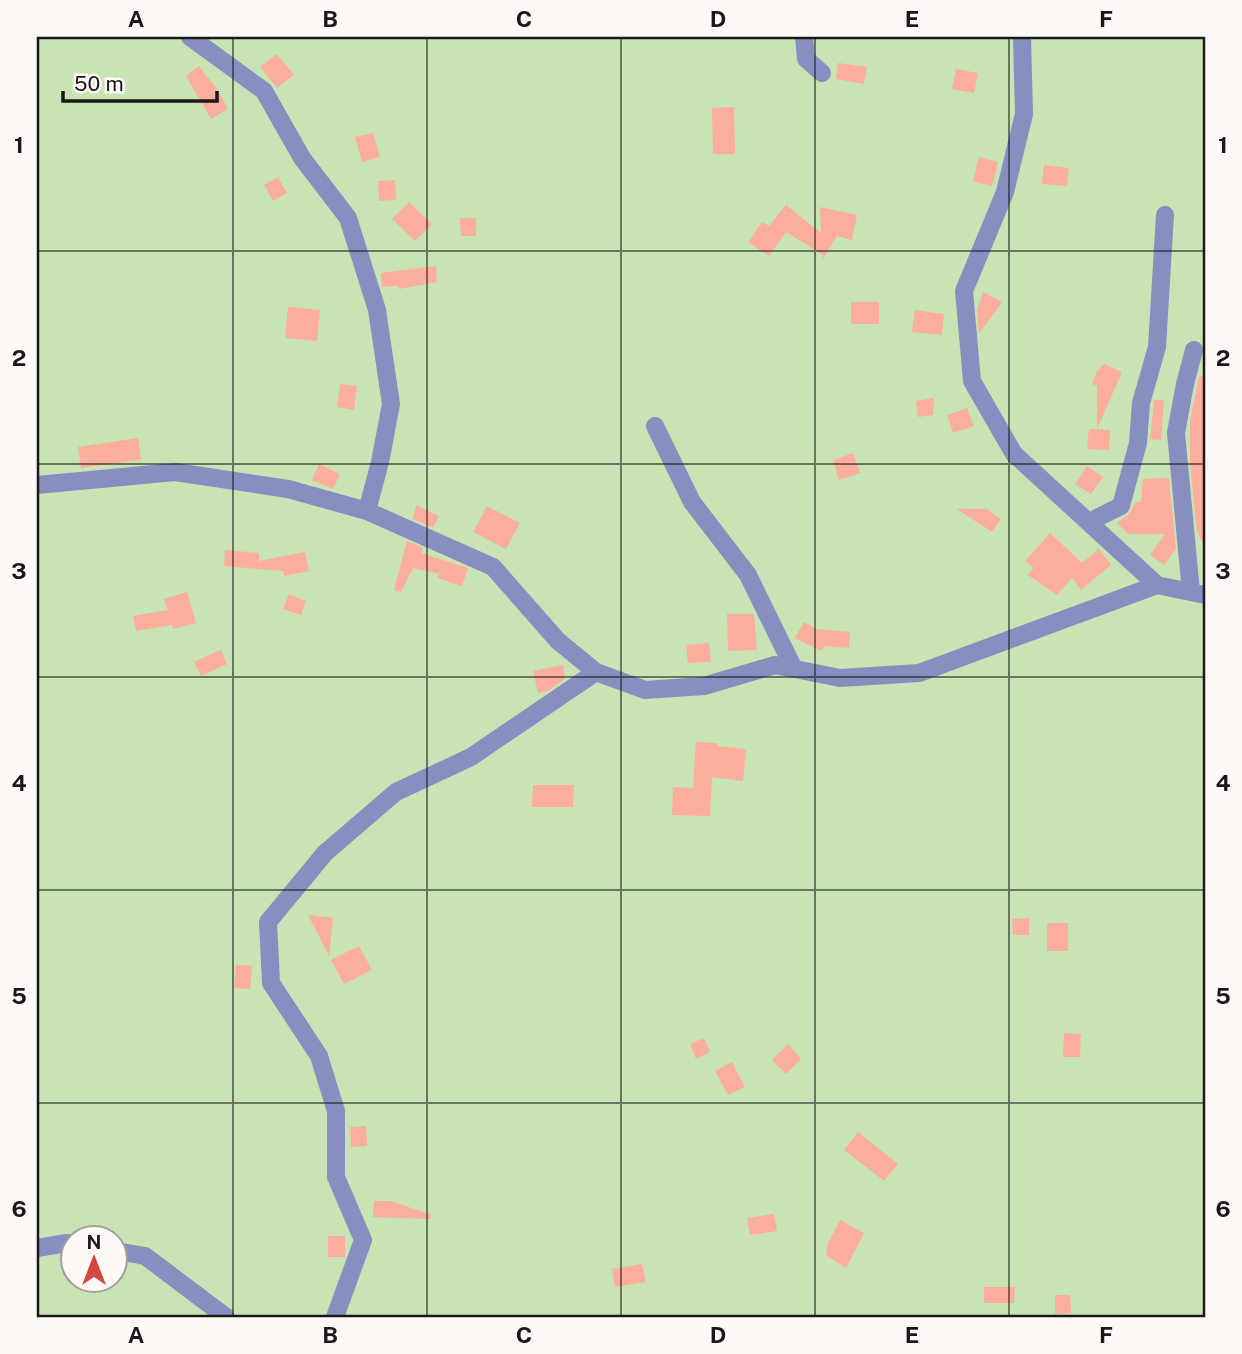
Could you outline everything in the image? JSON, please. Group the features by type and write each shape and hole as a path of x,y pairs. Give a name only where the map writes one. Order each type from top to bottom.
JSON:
{"street":[{"path":"190,37 264,91 302,158 348,218 377,310 391,404 367,511"},
{"path":"804,37 806,59 822,73"},
{"path":"1022,37 1024,114 1005,192 964,291 972,381 1014,454 1157,584 1198,593 1176,433 1194,350"},
{"path":"1089,522 1121,506 1138,443 1140,403 1157,347 1165,215"},
{"path":"655,426 692,502 748,575 794,669"},
{"path":"37,485 175,472 288,489 367,511 493,567 558,641 596,672 645,690 704,686 775,666 840,678 919,673 1157,584"},
{"path":"335,1317 363,1240 336,1177 336,1111 318,1056 271,983 268,922 326,853 396,792 471,757 596,672"},
{"path":"37,1248 60,1243"},
{"path":"130,1253 145,1256 226,1317"}],"green space":[{"path":"37,37 1205,37 1205,1317 37,1317"}],"building":[{"path":"277,54 294,75 277,88 260,67"},
{"path":"838,63 867,67 864,84 836,79"},
{"path":"199,66 218,90 228,109 211,119 186,76"},
{"path":"956,69 978,73 974,93 952,89"},
{"path":"734,107 735,154 713,154 712,108"},
{"path":"373,133 380,157 362,162 355,137"},
{"path":"979,157 998,162 992,186 973,181"},
{"path":"1044,165 1069,168 1067,186 1042,184"},
{"path":"278,177 287,193 273,201 264,185"},
{"path":"395,180 396,200 379,201 378,181"},
{"path":"409,202 432,224 415,241 392,219"},
{"path":"786,205 821,233 820,207 857,215 852,240 837,236 823,259 823,255 786,232 769,256 748,242 762,222 769,226"},
{"path":"460,218 476,218 476,236 461,236"},
{"path":"436,266 437,282 399,289 398,286 382,287 381,273"},
{"path":"983,292 1002,302 979,334 977,310"},
{"path":"851,302 879,302 879,324 851,324"},
{"path":"288,307 320,310 317,341 285,338"},
{"path":"915,310 944,314 942,335 912,332"},
{"path":"1104,364 1122,372 1097,429 1097,386 1092,384 1097,371"},
{"path":"1199,376 1205,377 1205,547 1197,532 1190,462 1190,421"},
{"path":"340,384 357,386 354,410 337,407"},
{"path":"934,398 933,415 918,417 916,401"},
{"path":"1154,400 1164,400 1161,440 1150,439"},
{"path":"967,408 974,426 953,433 947,415"},
{"path":"1089,429 1110,430 1109,450 1087,449"},
{"path":"138,438 141,460 81,468 78,447"},
{"path":"853,453 860,473 839,480 833,460"},
{"path":"319,464 340,474 333,489 312,480"},
{"path":"1087,466 1103,477 1091,494 1075,484"},
{"path":"1169,478 1176,549 1164,565 1150,555 1165,534 1128,534 1117,523 1129,514 1136,502 1141,502 1143,479"},
{"path":"416,505 439,516 433,528 413,519"},
{"path":"487,506 520,523 506,549 473,532"},
{"path":"957,509 987,509 1001,519 992,532"},
{"path":"1050,533 1082,563 1099,549 1111,565 1081,590 1072,578 1057,595 1028,575 1033,568 1025,561"},
{"path":"407,541 423,548 421,553 468,568 462,586 437,578 439,574 413,568 401,592 394,590"},
{"path":"225,550 259,553 259,561 305,552 309,571 284,576 283,571 224,566"},
{"path":"187,592 196,623 173,629 172,625 136,631 133,616 168,610 164,599"},
{"path":"289,594 306,601 301,615 283,609"},
{"path":"727,614 754,614 757,650 728,651"},
{"path":"804,622 817,629 850,632 849,648 824,646 821,651 795,638"},
{"path":"709,643 711,662 688,663 686,645"},
{"path":"221,650 227,664 201,676 194,662"},
{"path":"563,665 565,679 548,691 538,693 533,671"},
{"path":"696,742 746,749 743,781 712,777 710,816 672,815 673,787 693,788"},
{"path":"533,785 574,785 573,807 532,807"},
{"path":"308,915 333,918 329,956"},
{"path":"1029,918 1029,935 1013,935 1012,919"},
{"path":"1047,923 1068,923 1068,951 1047,951"},
{"path":"359,946 372,970 344,984 331,960"},
{"path":"236,965 252,966 250,989 234,988"},
{"path":"1064,1033 1081,1034 1080,1057 1063,1057"},
{"path":"704,1038 710,1052 696,1059 690,1044"},
{"path":"788,1044 801,1059 786,1074 772,1060"},
{"path":"732,1062 745,1087 728,1095 715,1071"},
{"path":"366,1126 367,1146 351,1147 350,1127"},
{"path":"858,1132 898,1164 884,1181 844,1150"},
{"path":"374,1201 391,1201 431,1215 430,1219 373,1217"},
{"path":"774,1214 777,1231 750,1235 747,1218"},
{"path":"840,1220 864,1233 846,1268 826,1255 828,1243"},
{"path":"328,1236 345,1236 345,1257 328,1257"},
{"path":"642,1264 646,1282 615,1287 612,1269"},
{"path":"984,1287 1015,1287 1014,1303 984,1303"},
{"path":"1055,1295 1070,1295 1071,1313 1055,1314"}]}
